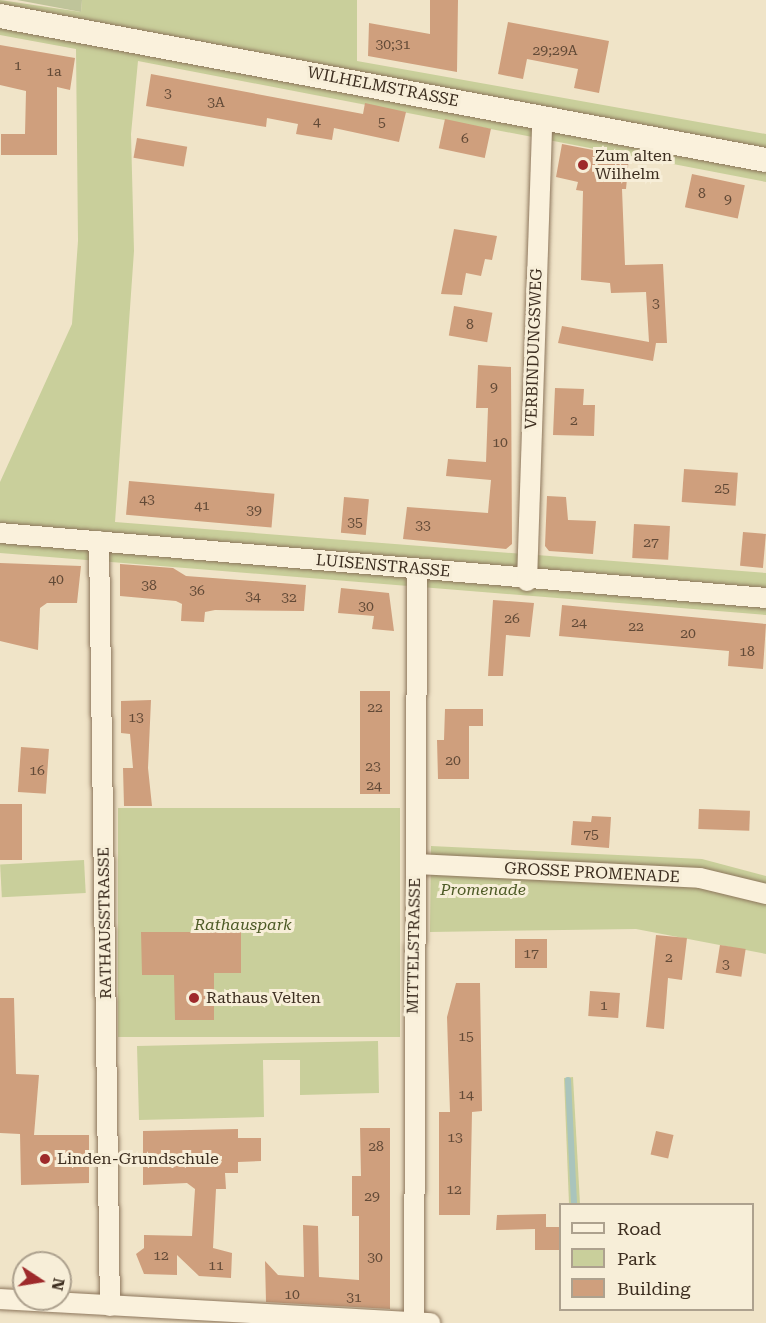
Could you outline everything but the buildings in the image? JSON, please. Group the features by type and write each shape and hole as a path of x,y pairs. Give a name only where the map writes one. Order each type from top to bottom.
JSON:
{"street":[{"name":"WILHELMSTRASSE","path":"0,16 766,160"},
{"name":"VERBINDUNGSWEG","path":"527,580 542,117"},
{"name":"LUISENSTRASSE","path":"0,533 527,580 766,598"},
{"name":"RATHAUSSTRASSE","path":"99,541 110,1306"},
{"name":"MITTELSTRASSE","path":"417,569 419,1322"},
{"name":"GROSSE PROMENADE","path":"416,864 700,878 766,894"},
{"path":"0,1299 419,1322"}],"green space":[{"path":"0,0 81,12 82,0 357,0 357,61 766,134 766,182 138,61 131,134 134,251 115,522 766,573 766,615 0,553 0,482 72,324 78,241 76,49 0,35"},
{"path":"17,0 82,0 81,12"},
{"name":"Rathauspark","path":"118,808 400,808 400,1037 118,1037"},
{"name":"Promenade","path":"431,846 702,859 766,876 766,954 636,929 430,932"},
{"path":"84,860 86,893 2,897 0,864"},
{"path":"378,1041 379,1093 300,1095 300,1060 263,1060 264,1117 139,1120 137,1046"},
{"path":"573,1077 580,1203 569,1203 564,1078"}],"waterway":[{"path":"568,1080 574,1203"}],"place":[{"name":"Zum alten Wilhelm","path":"583,165"},
{"name":"Rathaus Velten","path":"194,998"},
{"name":"Linden-Grundschule","path":"45,1159"}]}
